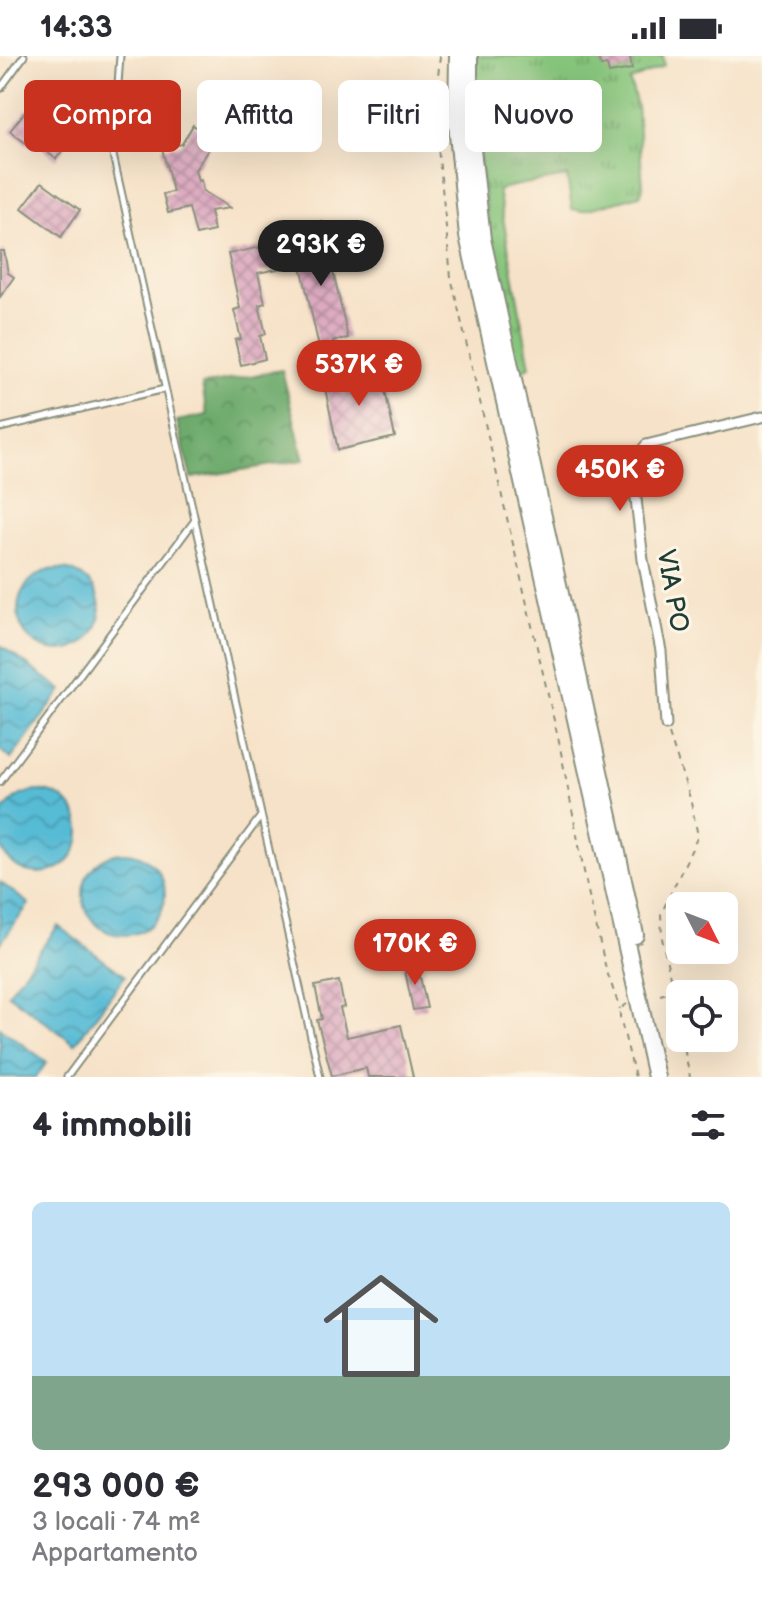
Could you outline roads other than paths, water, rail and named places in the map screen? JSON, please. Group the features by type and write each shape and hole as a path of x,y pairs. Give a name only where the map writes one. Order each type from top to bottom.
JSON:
{"highway":[{"path":"458,56 457,123 468,236 656,1077"},
{"path":"469,56 469,122 482,239 667,1077"}],"street":[{"name":"VIA PO","path":"666,725 661,651 643,560 632,464 646,445 762,417"}],"lane":[{"path":"0,89 24,56"},
{"path":"120,56 113,155 320,1077"},
{"path":"0,428 165,389"},
{"path":"0,782 195,520"},
{"path":"67,1077 261,816"}],"water":[{"path":"59,569 75,572 88,581 97,594 100,610 97,626 88,639 75,648 59,651 43,648 30,639 21,626 18,610 21,594 30,581 43,572"},
{"path":"0,645 62,690 11,759 0,750"},
{"path":"31,792 47,792 62,798 73,809 79,824 79,840 73,855 62,866 47,872 31,872 16,866 5,855 -1,840 -1,824 5,809 16,798"},
{"path":"124,853 140,856 153,865 162,878 165,894 162,910 153,923 140,932 124,935 108,932 95,923 86,910 83,894 86,878 95,865 108,856"},
{"path":"0,882 29,904 0,944"},
{"path":"58,926 125,976 75,1044 8,994"},
{"path":"0,1028 47,1062 36,1077 0,1077"}]}
